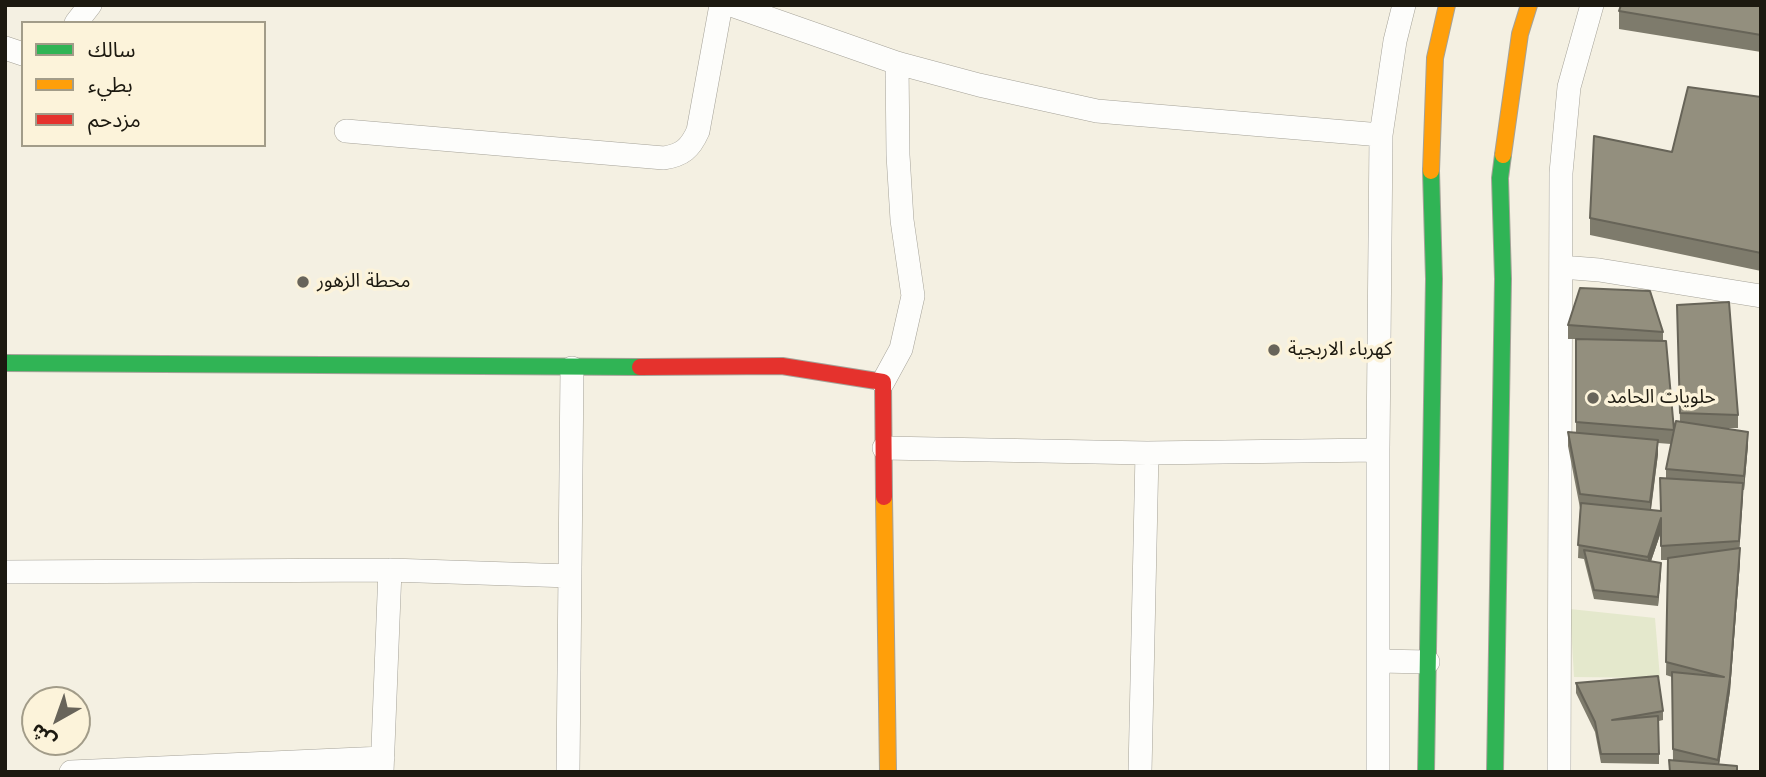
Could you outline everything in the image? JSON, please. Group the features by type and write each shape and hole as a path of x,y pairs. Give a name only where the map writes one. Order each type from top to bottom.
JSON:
{"main road":[{"path":"1426,772 1434,279 1431,159 1435,58 1447,5"},
{"path":"1495,772 1503,279 1500,178 1520,34 1529,5"},
{"path":"5,363 572,368 782,366 883,382 888,772"}],"street":[{"path":"78,21 90,5"},
{"path":"346,131 664,158 680,155 692,145 698,131 721,5"},
{"path":"731,5 897,63 979,85 1097,111 1381,135"},
{"path":"1378,772 1381,135 1395,41 1404,5"},
{"path":"1559,772 1561,173 1569,87 1592,5"},
{"path":"883,382 901,349 913,296 900,194 897,63"},
{"path":"1561,267 1600,270 1761,296"},
{"path":"568,772 572,368"},
{"path":"884,448 1147,453 1378,450"},
{"path":"1140,772 1147,453"},
{"path":"5,572 390,570 570,576"},
{"path":"71,772 383,765 390,570"},
{"path":"1378,661 1428,662"}],"green space":[{"path":"1570,609 1655,618 1660,678 1574,677"}],"building":[{"path":"1621,5 1761,5 1761,35 1619,11"},
{"path":"1688,87 1761,97 1761,253 1590,218 1594,136 1672,152"},
{"path":"1580,288 1650,291 1663,332 1568,325"},
{"path":"1729,302 1738,415 1680,413 1677,305"},
{"path":"1576,339 1666,341 1674,430 1576,422"},
{"path":"1676,421 1748,432 1744,476 1666,469"},
{"path":"1568,432 1658,440 1650,502 1580,494"},
{"path":"1660,478 1743,483 1739,541 1661,546 1661,518 1648,557 1578,545 1581,503 1661,511"},
{"path":"1740,548 1730,678 1718,760 1673,749 1672,672 1724,677 1666,662 1668,558"},
{"path":"1584,550 1661,563 1658,597 1594,590"},
{"path":"1658,676 1663,711 1612,720 1658,716 1659,754 1601,754 1595,722 1576,683"},
{"path":"1669,760 1737,766 1737,772 1670,772"}],"traffic: fast":[{"path":"1495,772 1503,279 1500,178 1503,155"},
{"path":"1426,772 1434,279 1431,171"},
{"path":"5,363 640,367"}],"traffic: slow":[{"path":"1431,171 1435,58 1447,5"},
{"path":"1503,155 1520,34 1529,5"},
{"path":"884,497 888,772"}],"traffic: jam":[{"path":"640,367 782,366 883,382 884,497"}],"place":[{"name":"محطة الزهور","path":"303,282"},
{"name":"كهرباء الاربجية","path":"1274,350"},
{"name":"حلويات الحامد","path":"1593,398"}]}
